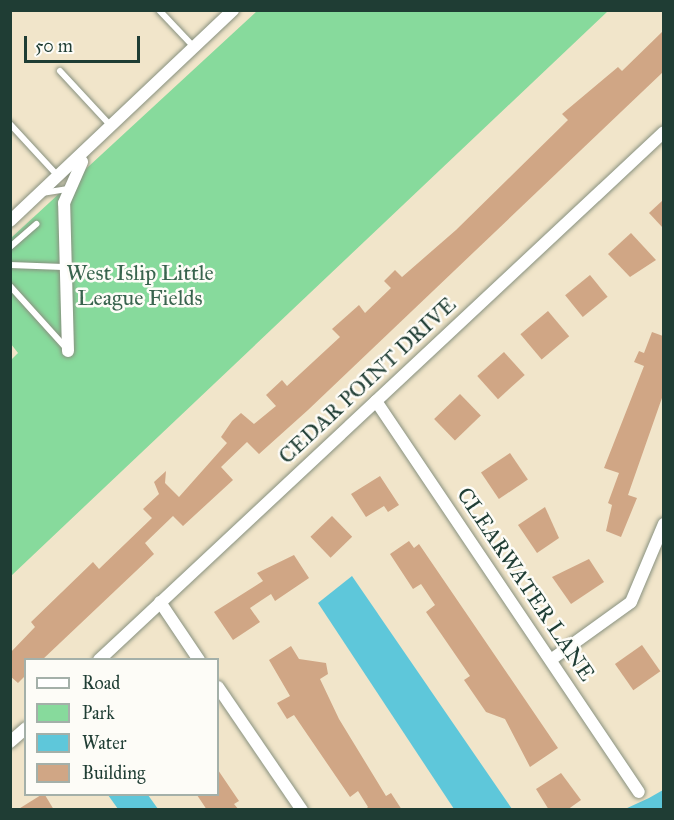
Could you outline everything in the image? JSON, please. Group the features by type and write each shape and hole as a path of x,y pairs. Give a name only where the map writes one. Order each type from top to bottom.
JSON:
{"street":[{"path":"10,221 233,10"},
{"path":"68,351 63,267 67,189 73,173 111,126"},
{"name":"CEDAR POINT DRIVE","path":"101,658 663,132"},
{"name":"CLEARWATER LANE","path":"376,401 552,659 639,792"},
{"path":"552,659 631,602 663,524"},
{"path":"160,602 198,658"},
{"path":"219,688 302,810"},
{"path":"10,742 24,730"}],"lane":[{"path":"159,10 194,47"},
{"path":"60,71 111,126"},
{"path":"10,124 57,176"},
{"path":"39,194 67,189"},
{"path":"10,247 36,224"},
{"path":"10,265 63,267"},
{"path":"10,286 68,351"}],"green space":[{"name":"West Islip Little League Fields","path":"257,11 608,11 11,576 10,361 18,353 11,344 11,238"}],"water":[{"path":"352,576 512,809 454,809 318,603"},
{"path":"663,790 663,809 625,809 649,798"},
{"path":"109,796 149,796 158,809 118,809"}],"building":[{"path":"663,31 663,72 259,454 247,442 221,467 233,480 183,526 173,516 145,543 154,554 44,658 24,658 24,677 18,683 10,676 10,653 35,627 31,622 93,562 99,569 152,518 143,509 159,494 154,482 166,471 165,483 179,497 227,443 221,437 232,421 241,413 254,424 276,406 266,395 282,380 287,386 340,337 332,329 359,305 365,313 391,288 384,281 395,270 402,277 456,230 568,120 562,114 618,67 622,71"},
{"path":"663,200 663,228 649,213"},
{"path":"631,233 656,260 630,277 608,254"},
{"path":"590,275 608,297 583,317 565,295"},
{"path":"548,311 569,336 542,359 520,334"},
{"path":"652,332 663,336 663,395 628,495 637,498 621,537 606,531 612,505 608,503 619,473 604,468 644,366 634,362 639,351 644,353"},
{"path":"504,352 525,375 498,399 477,376"},
{"path":"460,394 481,416 455,441 434,419"},
{"path":"510,453 528,480 499,499 481,473"},
{"path":"380,476 399,505 388,512 384,506 366,517 351,494"},
{"path":"545,507 559,538 537,553 518,525"},
{"path":"332,516 352,537 331,558 310,537"},
{"path":"409,541 414,548 419,544 558,748 530,767 505,719 486,712 464,680 470,676 426,612 435,605 421,584 413,589 390,554"},
{"path":"294,555 309,578 275,601 271,594 250,608 260,622 233,640 214,612 263,581 257,573"},
{"path":"589,559 604,582 571,604 552,577"},
{"path":"642,645 660,671 633,690 615,664"},
{"path":"291,646 299,659 326,663 328,674 320,679 339,719 386,796 391,793 402,810 365,810 368,807 358,791 350,797 294,715 287,719 277,703 290,696 269,660"},
{"path":"219,771 239,801 234,804 239,810 207,810 198,796 219,796"},
{"path":"561,773 581,800 567,810 549,810 536,789"},
{"path":"39,796 46,796 54,810 17,810"}]}
